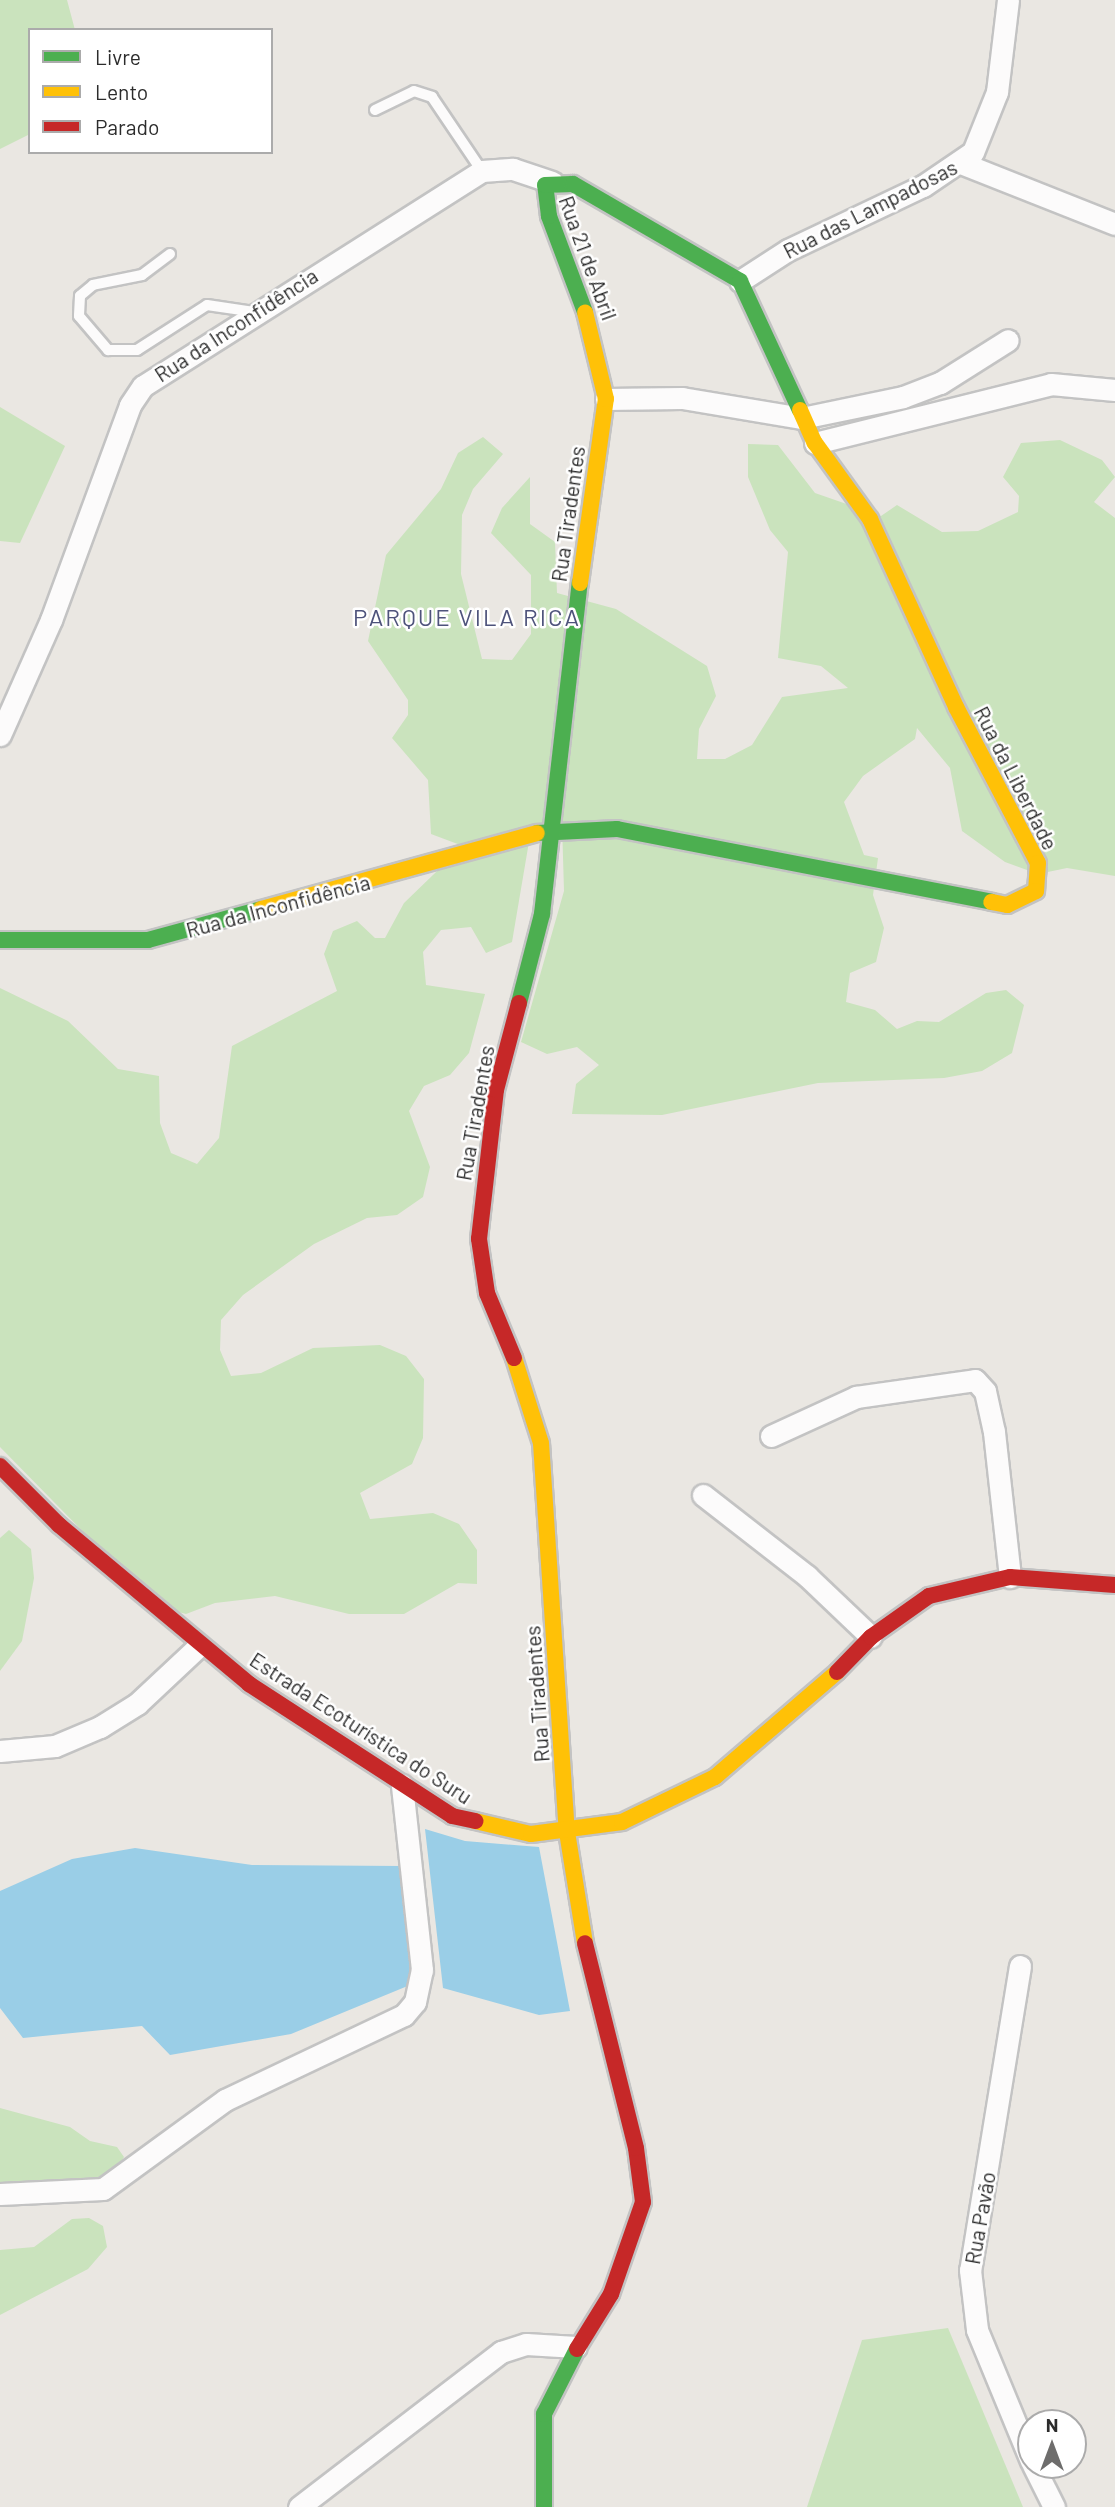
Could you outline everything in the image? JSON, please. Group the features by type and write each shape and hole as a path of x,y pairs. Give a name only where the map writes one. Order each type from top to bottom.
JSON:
{"street":[{"name":"Rua das Lampadosas","path":"740,281 788,250 961,163 992,113 1008,0"},
{"path":"961,163 1115,223"},
{"path":"482,171 513,169 552,182"},
{"name":"Rua da Inconfidência","path":"0,734 136,395 255,312 482,171"},
{"name":"Rua 21 de Abril","path":"606,399 590,322 544,202 545,185 552,182 573,184 740,281"},
{"name":"Rua da Liberdade","path":"550,829 648,834 983,903 1020,904 1036,891 1038,863 956,707 870,519 815,443 802,418 740,281"},
{"path":"606,399 693,399 802,418 903,397 940,383 1008,340"},
{"path":"815,443 1051,384 1115,390"},
{"name":"Rua Tiradentes","path":"544,2507 544,2414 576,2347 611,2294 643,2202 636,2148 595,2003 567,1832 541,1443 531,1399 487,1293 479,1239 496,1090 535,949 606,399"},
{"name":"Rua da Inconfidência","path":"0,940 148,940 550,829"},
{"path":"771,1436 856,1397 975,1380 985,1391 994,1432 1010,1577"},
{"name":"Estrada Ecoturística do Suru","path":"0,1466 199,1646 402,1785 452,1816 490,1828 567,1832 661,1808 715,1777 801,1709 871,1637 929,1596 1010,1577 1115,1586"},
{"path":"702,1495 807,1576 871,1637"},
{"path":"0,1751 44,1748 100,1727 137,1704 199,1646"},
{"path":"0,2194 103,2189 225,2100 404,2015 415,2002 422,1970 402,1785"},
{"name":"Rua Pavão","path":"1017,2427 977,2330 970,2270 1020,1966"},
{"path":"299,2507 501,2352 526,2344 576,2347"},
{"name":"Rua Pavão","path":"1040,2479 1054,2507"}],"lane":[{"path":"375,110 423,91 482,171"},
{"path":"170,254 142,275 93,285 80,296 79,316 108,350 137,350 207,305 255,312"}],"green space":[{"path":"0,0 67,0 74,28 28,28 28,135 0,149"},
{"path":"0,407 65,446 20,543 0,541"},
{"path":"483,437 503,454 473,489 462,515 461,574 482,659 512,660 531,634 531,575 491,533 502,508 530,477 530,524 555,542 557,593 616,609 707,666 716,696 699,729 697,759 725,759 752,745 782,697 848,688 821,666 778,658 788,552 770,530 748,477 748,444 778,445 815,493 881,516 897,505 942,532 978,531 1018,512 1019,496 1003,477 1021,443 1060,440 1102,460 1115,477 1094,502 1115,518 1115,876 1067,868 1038,874 1005,862 962,831 950,768 917,728 915,739 863,776 844,802 864,855 878,858 873,895 884,928 876,962 850,973 846,1002 875,1010 897,1029 917,1021 939,1022 986,993 1006,990 1024,1005 1012,1053 982,1071 944,1078 818,1083 662,1115 572,1114 576,1084 599,1065 577,1047 547,1054 521,1042 564,891 562,824 532,824 512,942 486,953 471,927 441,930 423,952 426,985 485,994 469,1053 450,1075 424,1086 409,1111 430,1167 423,1197 397,1215 367,1218 314,1244 243,1295 221,1320 220,1350 231,1376 261,1373 313,1348 380,1345 406,1356 424,1379 423,1438 412,1464 360,1493 370,1519 433,1513 459,1524 477,1550 477,1584 458,1583 404,1614 349,1614 275,1596 215,1603 186,1614 156,1606 0,1447 0,988 68,1021 118,1069 159,1076 160,1123 171,1153 197,1164 219,1138 232,1046 337,991 324,954 333,931 357,921 375,938 385,938 404,903 463,846 431,834 428,780 392,738 408,715 408,700 368,641 386,555 441,489 458,453"},
{"path":"9,1530 31,1549 34,1578 22,1641 0,1671 0,1538"},
{"path":"0,2108 70,2127 90,2141 117,2147 124,2157 113,2174 83,2192 0,2194"},
{"path":"89,2218 103,2226 107,2247 88,2269 0,2315 0,2250 34,2247 72,2219"},
{"path":"948,2328 1023,2507 807,2507 862,2340"}],"water":[{"path":"425,1829 465,1841 539,1847 570,2011 539,2015 443,1988"},
{"path":"135,1848 252,1865 402,1866 416,1922 410,1985 291,2034 170,2055 142,2026 23,2038 0,2008 0,1891 72,1859"}],"traffic: fast":[{"path":"585,312 549,216 545,185 573,184 740,281 800,410"},
{"path":"519,1003 542,914 580,583"},
{"path":"537,833 617,829 991,902"},
{"path":"0,940 148,940 261,909"},
{"path":"544,2507 544,2414 577,2349"}],"traffic: slow":[{"path":"580,583 606,399 585,312"},
{"path":"800,410 815,443 870,519 956,707 1038,863 1036,891 1007,905 991,902"},
{"path":"261,909 537,833"},
{"path":"514,1358 541,1443 567,1832 585,1943"},
{"path":"475,1821 531,1834 622,1822 715,1777 837,1672"}],"traffic: jam":[{"path":"514,1358 487,1293 479,1239 496,1090 519,1003"},
{"path":"0,1466 59,1525 249,1684 452,1816 475,1821"},
{"path":"837,1672 871,1637 929,1596 1010,1577 1115,1585"},
{"path":"577,2349 611,2294 643,2202 636,2148 585,1943"}],"district":[{"name":"PARQUE VILA RICA","path":"467,617"}]}
